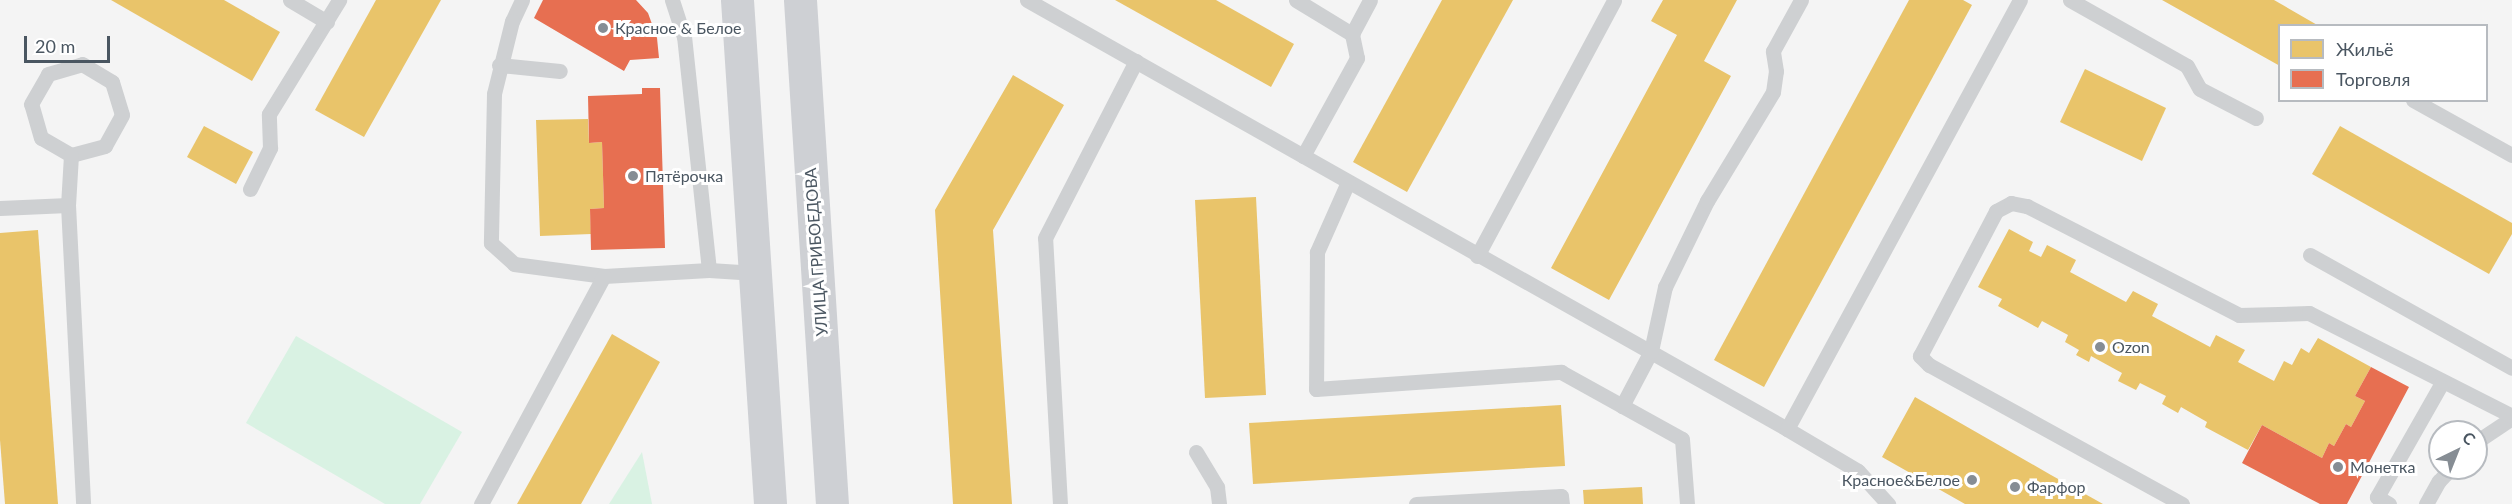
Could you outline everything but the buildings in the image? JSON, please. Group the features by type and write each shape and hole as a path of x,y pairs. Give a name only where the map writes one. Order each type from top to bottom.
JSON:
{"main road":[{"path":"737,0 770,504"},
{"name":"УЛИЦА ГРИБОЕДОВА","path":"800,0 832,504"}],"lane":[{"path":"290,0 327,22"},
{"path":"250,189 270,148 270,114 339,0"},
{"path":"522,0 512,21 499,65 494,94 491,243 514,264 604,276 708,270 756,273"},
{"path":"672,0 684,37 708,270"},
{"path":"1027,0 1787,429 1858,471 1888,504"},
{"path":"1296,0 1352,34"},
{"path":"1303,156 1357,58 1352,34 1370,0"},
{"path":"1477,256 1614,0"},
{"path":"1622,406 1651,351 1665,287 1707,201 1773,92 1776,71 1773,51 1801,0"},
{"path":"1787,429 2020,0"},
{"path":"2070,0 2187,66 2200,89 2256,118"},
{"path":"1060,504 1046,238 1136,61"},
{"path":"82,64 112,82 122,115 105,146 71,155 41,138 31,104 48,74 82,64"},
{"path":"499,65 560,72"},
{"path":"2417,102 2512,155"},
{"path":"71,155 68,205 83,504"},
{"path":"1348,182 1317,252 1316,389 1561,372 1682,439 1687,504"},
{"path":"2182,504 1929,365 1920,356 1996,211 2011,203 2027,206 2240,315 2309,313 2512,417 2488,434"},
{"path":"0,208 68,205"},
{"path":"2310,255 2512,368"},
{"path":"481,504 604,276"},
{"path":"2389,504 2377,497 2443,381"},
{"path":"1196,453 1217,487 1219,504"},
{"path":"2426,504 2440,480"},
{"path":"1416,504 1561,496 1562,504"}],"green space":[{"path":"296,336 462,432 420,504 385,504 246,423"},
{"path":"642,452 652,504 609,504"}],"place":[{"name":"Красное & Белое","path":"603,28"},
{"name":"Пятёрочка","path":"633,176"},
{"name":"Ozon","path":"2100,347"},
{"name":"Монетка","path":"2338,467"},
{"name":"Красное&Белое","path":"1972,480"},
{"name":"Фарфор","path":"2015,487"}]}
